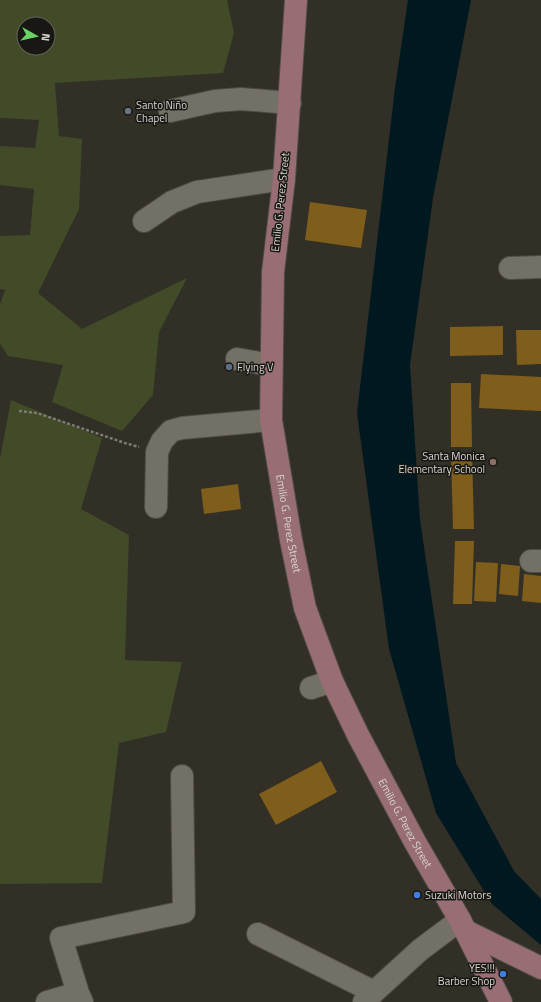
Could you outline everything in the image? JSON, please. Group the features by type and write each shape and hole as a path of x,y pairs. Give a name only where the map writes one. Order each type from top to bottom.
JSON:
{"main road":[{"name":"Emilio G. Perez Street","path":"296,0 284,179 273,272 271,365 271,420 291,540 305,608 354,736 463,926 501,1002"},
{"path":"463,926 541,968"}],"street":[{"path":"170,110 215,101 241,99 290,103"},
{"path":"144,221 172,202 197,192 284,179"},
{"path":"510,268 541,267"},
{"path":"237,359 271,365"},
{"path":"156,507 157,452 162,441 171,431 182,428 271,420"},
{"path":"311,688 332,681"},
{"path":"47,1002 80,997 61,938 184,912 182,776"},
{"path":"258,934 369,997 420,950 463,926"}],"path":[{"path":"19,411 37,413 125,443 157,452"}],"green space":[{"path":"0,0 227,0 234,33 223,73 55,83 59,136 82,139 79,209 38,293 82,329 187,278 159,332 153,395 122,431 52,402 63,365 8,356 0,344 0,304 5,290 0,289 0,236 30,235 34,189 0,185 0,146 35,148 39,120 0,118"},
{"path":"11,400 102,438 81,509 129,535 125,660 182,662 166,732 119,743 102,883 0,884 0,459"}],"water":[{"path":"408,0 471,0 433,198 410,365 420,520 456,763 514,871 541,899 541,945 492,904 436,813 389,649 357,413 395,88"}],"building":[{"path":"310,202 367,210 361,248 305,240"},
{"path":"503,326 503,355 450,356 450,327"},
{"path":"516,330 541,330 541,364 517,365"},
{"path":"481,374 541,377 541,411 479,408"},
{"path":"451,383 471,383 472,447 451,447"},
{"path":"451,453 472,453 474,529 453,529"},
{"path":"238,484 241,509 204,514 201,489"},
{"path":"455,541 474,541 472,604 453,604"},
{"path":"476,562 498,563 496,602 474,601"},
{"path":"501,564 520,566 518,596 499,594"},
{"path":"524,574 541,576 541,603 522,601"},
{"path":"321,761 337,792 276,825 259,794"}],"place":[{"name":"Santo Niño Chapel","path":"128,111"},
{"name":"Flying V","path":"229,367"},
{"name":"Santa Monica Elementary School","path":"493,462"},
{"name":"Suzuki Motors","path":"417,895"},
{"name":"YES!!! Barber Shop","path":"503,974"}]}
